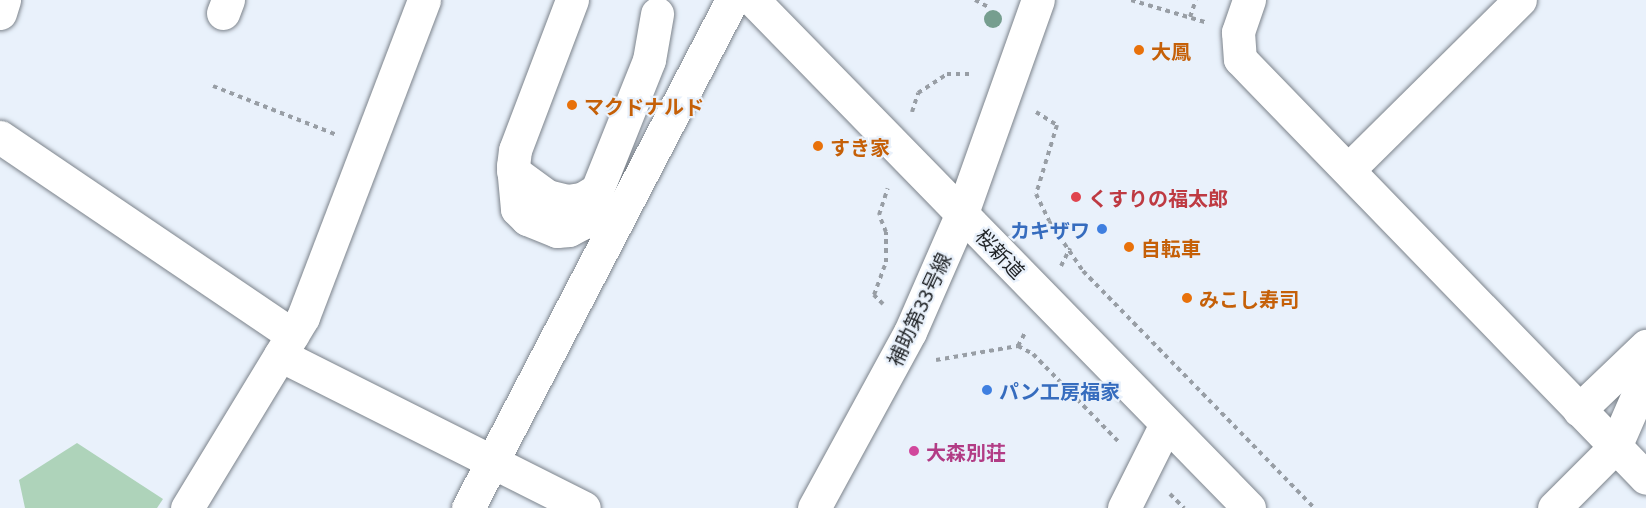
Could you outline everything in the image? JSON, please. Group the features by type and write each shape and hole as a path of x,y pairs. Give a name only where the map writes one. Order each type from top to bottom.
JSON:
{"street":[{"path":"0,13 4,0"},
{"path":"187,508 303,317 424,0"},
{"path":"572,0 515,150 513,171 517,209 526,219 557,231 569,230 582,223 649,60 657,14"},
{"path":"468,508 495,460 732,0"},
{"name":"桜新道","path":"753,0 1249,508"},
{"name":"補助第33号線","path":"814,508 909,332 962,213 1038,0"},
{"path":"1249,0 1238,32 1240,59 1350,168 1579,410 1630,445 1646,478"},
{"path":"1350,168 1520,0"},
{"path":"0,137 286,345 584,508"},
{"path":"1579,410 1646,346"},
{"path":"1554,508 1630,445 1646,376"},
{"path":"1124,508 1167,424"}],"path":[{"path":"975,0 988,7"},
{"path":"1131,0 1238,32"},
{"path":"1190,17 1196,0"},
{"path":"918,93 948,74 978,74"},
{"path":"213,86 368,147"},
{"path":"1039,114 1057,125 1036,194 1049,221 1070,248 1083,271 1314,508"},
{"path":"874,295 886,262 886,232 879,215"},
{"path":"1060,267 1070,248"},
{"path":"938,362 1018,346 1033,354 1123,445"},
{"path":"1175,499 1184,508"}],"green space":[{"path":"77,443 163,499 157,508 25,508 19,480"}],"place":[{"name":"大鳳","path":"1139,50"},
{"name":"マクドナルド","path":"572,105"},
{"name":"すき家","path":"818,146"},
{"name":"くすりの福太郎","path":"1076,197"},
{"name":"カキザワ","path":"1102,229"},
{"name":"自転車","path":"1129,247"},
{"name":"みこし寿司","path":"1187,298"},
{"name":"パン工房福家","path":"987,390"},
{"name":"大森別荘","path":"914,451"}]}
